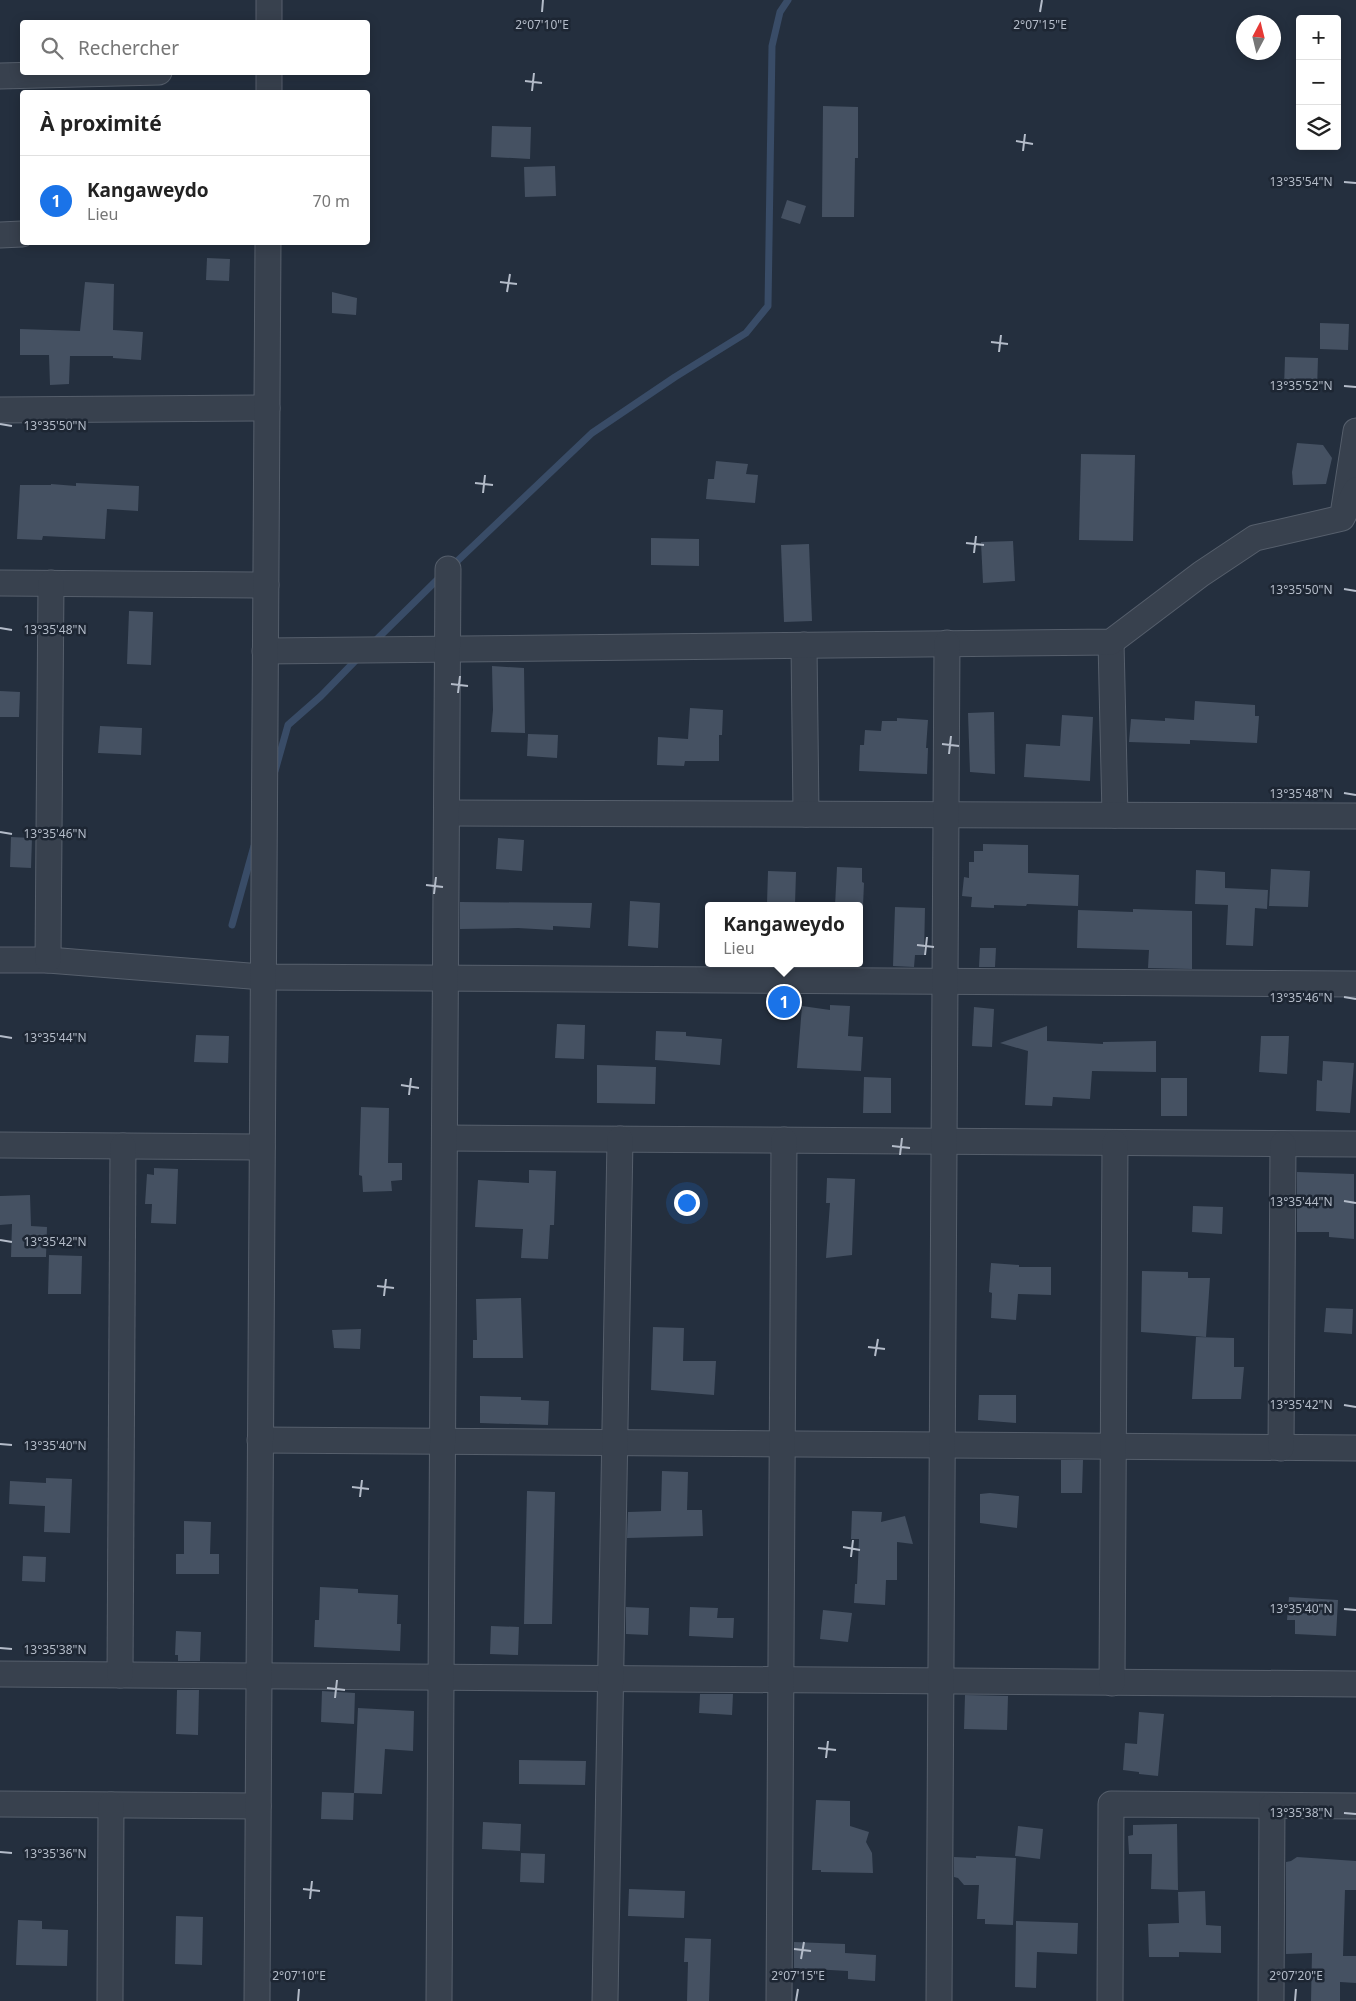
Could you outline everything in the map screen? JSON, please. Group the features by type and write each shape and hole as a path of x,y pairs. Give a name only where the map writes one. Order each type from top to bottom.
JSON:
{"street":[{"path":"269,0 269,20"},
{"path":"0,76 40,75"},
{"path":"269,75 269,90"},
{"path":"0,235 20,234"},
{"path":"257,2001 268,245"},
{"path":"0,410 267,408"},
{"path":"1342,518 1356,431"},
{"path":"1342,518 1356,490"},
{"path":"266,651 1111,642 1201,574 1255,538 1342,518"},
{"path":"439,2001 448,570"},
{"path":"0,583 266,585"},
{"path":"48,960 51,584"},
{"path":"1111,642 1115,815"},
{"path":"939,2001 947,643"},
{"path":"804,645 806,814"},
{"path":"447,813 1356,816"},
{"path":"0,960 48,960 264,977 1356,984"},
{"path":"445,1138 1356,1144"},
{"path":"605,2001 620,1139"},
{"path":"778,2001 784,1140"},
{"path":"1112,1683 1115,1143"},
{"path":"1281,1448 1283,1144"},
{"path":"0,1146 262,1148"},
{"path":"120,1675 124,1146"},
{"path":"260,1440 1356,1448"},
{"path":"0,1674 1356,1684"},
{"path":"0,1804 258,1806"},
{"path":"110,2001 111,1804"},
{"path":"1110,2001 1111,1804 1356,1806"},
{"path":"1271,2001 1272,1806"}],"building":[{"path":"823,106 858,107 858,158 855,158 854,217 822,217"},
{"path":"492,126 531,127 530,159 491,157"},
{"path":"555,166 556,196 525,197 524,167"},
{"path":"787,200 806,206 800,224 781,218"},
{"path":"207,258 230,259 229,281 206,280"},
{"path":"85,282 114,284 113,330 143,332 141,360 113,358 113,356 70,356 69,384 50,385 49,355 20,355 20,329 80,331"},
{"path":"332,292 357,298 356,315 332,313"},
{"path":"1320,323 1349,324 1348,350 1320,349"},
{"path":"1285,357 1318,358 1317,389 1284,388"},
{"path":"1297,443 1323,445 1332,458 1326,484 1293,485 1292,472"},
{"path":"1081,454 1135,455 1133,541 1079,540"},
{"path":"716,461 748,464 746,474 758,475 755,503 706,499 708,479 714,479"},
{"path":"76,483 139,486 138,511 107,509 105,539 43,536 42,540 17,539 20,485 51,484 76,486"},
{"path":"651,538 699,539 699,566 651,565"},
{"path":"1013,541 1015,581 983,583 981,542"},
{"path":"809,544 812,621 784,622 781,545"},
{"path":"129,611 153,612 151,665 127,664"},
{"path":"492,666 524,668 525,733 491,732 493,710"},
{"path":"0,691 20,692 19,717 0,717"},
{"path":"1195,701 1255,705 1255,716 1259,716 1257,743 1190,740 1190,744 1129,742 1131,719 1165,721 1165,718 1194,720"},
{"path":"690,708 723,710 722,735 719,735 719,761 685,761 684,766 657,765 658,737 688,739"},
{"path":"994,712 995,774 970,772 968,713"},
{"path":"1062,715 1093,717 1090,781 1024,777 1026,744 1060,746"},
{"path":"897,718 928,720 927,774 859,771 860,745 864,745 865,730 881,731 882,721 897,721"},
{"path":"100,726 142,728 141,755 98,753"},
{"path":"528,734 558,735 557,758 527,756"},
{"path":"11,837 32,838 31,868 10,867"},
{"path":"498,838 524,840 522,871 496,869"},
{"path":"983,844 1028,845 1028,873 1079,875 1078,906 1027,904 1026,906 994,905 994,908 971,907 972,897 962,896 964,877 969,878 969,862 974,862 974,851 983,851"},
{"path":"837,867 862,868 862,882 864,883 863,906 863,902 835,902"},
{"path":"1271,869 1310,871 1308,907 1269,906"},
{"path":"1196,870 1225,872 1225,888 1268,890 1267,909 1255,908 1253,946 1226,945 1228,905 1195,904"},
{"path":"768,871 796,872 795,902 767,902"},
{"path":"630,901 660,903 658,948 628,946"},
{"path":"460,902 592,903 590,928 553,926 553,930 518,928 460,929"},
{"path":"895,907 925,908 924,955 915,955 914,967 893,966"},
{"path":"1133,909 1192,911 1192,969 1148,968 1149,950 1077,948 1078,910 1133,912"},
{"path":"980,948 996,948 995,967 979,967"},
{"path":"830,1005 850,1006 848,1036 863,1037 861,1071 797,1068 802,1006 830,1010"},
{"path":"974,1007 994,1009 992,1047 972,1046"},
{"path":"557,1024 585,1025 584,1059 555,1058"},
{"path":"1047,1026 1047,1041 1103,1044 1103,1042 1156,1041 1156,1072 1092,1071 1090,1099 1053,1097 1052,1106 1025,1105 1028,1051 1000,1043"},
{"path":"656,1031 686,1032 686,1036 722,1039 720,1065 655,1060"},
{"path":"196,1035 229,1036 228,1063 194,1062"},
{"path":"1261,1036 1289,1036 1287,1074 1259,1072"},
{"path":"1323,1061 1354,1063 1350,1113 1316,1111 1317,1080 1322,1081"},
{"path":"597,1065 656,1067 655,1104 597,1103"},
{"path":"864,1077 891,1078 891,1113 863,1113"},
{"path":"1161,1078 1187,1078 1187,1116 1161,1116"},
{"path":"361,1107 389,1108 388,1163 402,1163 402,1180 391,1181 392,1191 363,1192 362,1176 359,1175"},
{"path":"154,1168 178,1169 176,1224 151,1223 152,1204 145,1204 147,1174 154,1175"},
{"path":"529,1170 556,1171 554,1225 550,1225 548,1259 521,1258 523,1229 475,1227 478,1180 529,1183"},
{"path":"1297,1172 1354,1174 1354,1239 1329,1237 1329,1232 1297,1232"},
{"path":"827,1178 855,1179 852,1255 826,1258 830,1203 826,1203"},
{"path":"30,1195 31,1226 47,1227 46,1257 11,1257 12,1224 0,1225 0,1196"},
{"path":"1193,1206 1223,1207 1222,1234 1192,1232"},
{"path":"49,1255 82,1256 81,1294 48,1294"},
{"path":"991,1263 1019,1265 1019,1267 1051,1267 1051,1295 1018,1294 1016,1320 991,1318 992,1293 989,1292"},
{"path":"1142,1271 1188,1272 1188,1278 1210,1278 1206,1337 1141,1332"},
{"path":"521,1298 523,1358 473,1358 473,1340 477,1340 476,1299"},
{"path":"1326,1308 1353,1309 1352,1334 1324,1332"},
{"path":"653,1327 684,1328 683,1361 716,1361 714,1395 651,1390"},
{"path":"361,1329 360,1349 334,1348 332,1330"},
{"path":"1196,1337 1234,1338 1234,1367 1244,1367 1241,1399 1192,1399"},
{"path":"979,1395 1016,1395 1016,1423 978,1420"},
{"path":"480,1396 521,1397 521,1400 549,1401 548,1425 480,1423"},
{"path":"1061,1460 1083,1460 1082,1493 1061,1493"},
{"path":"662,1471 688,1472 687,1510 702,1510 703,1536 627,1538 628,1512 661,1511"},
{"path":"46,1478 72,1479 70,1533 44,1532 45,1506 9,1504 10,1481 46,1483"},
{"path":"527,1491 555,1492 552,1624 524,1624"},
{"path":"990,1493 1019,1496 1017,1528 980,1523 980,1494"},
{"path":"852,1511 882,1512 881,1522 905,1516 913,1544 897,1542 897,1580 886,1580 885,1605 854,1603 855,1584 857,1584 859,1539 851,1539"},
{"path":"184,1521 211,1522 210,1554 219,1554 219,1574 176,1574 176,1554 184,1554"},
{"path":"23,1556 46,1557 45,1582 22,1581"},
{"path":"320,1587 358,1589 358,1593 398,1595 397,1624 401,1624 400,1651 314,1647 315,1620 319,1620"},
{"path":"1289,1597 1338,1600 1336,1636 1295,1634 1295,1620 1287,1620"},
{"path":"626,1607 649,1608 648,1635 626,1634"},
{"path":"690,1607 718,1608 717,1618 734,1618 733,1638 689,1636"},
{"path":"823,1610 852,1613 848,1642 820,1639"},
{"path":"491,1626 519,1627 518,1655 490,1654"},
{"path":"176,1631 201,1632 200,1661 178,1661 178,1655 175,1655"},
{"path":"177,1690 199,1690 198,1735 176,1734"},
{"path":"322,1691 355,1693 354,1724 321,1722"},
{"path":"700,1694 733,1694 732,1715 699,1713"},
{"path":"965,1695 1008,1696 1007,1730 964,1729"},
{"path":"358,1708 414,1711 413,1751 385,1749 382,1794 354,1793"},
{"path":"1139,1712 1164,1714 1158,1776 1123,1770 1125,1743 1137,1744"},
{"path":"519,1760 586,1761 585,1785 519,1784"},
{"path":"322,1792 354,1793 353,1820 321,1819"},
{"path":"816,1800 850,1801 850,1826 869,1832 866,1842 872,1853 873,1873 821,1872 821,1870 812,1870"},
{"path":"483,1822 521,1824 520,1851 482,1849"},
{"path":"1177,1824 1178,1890 1151,1889 1152,1854 1129,1854 1128,1836 1133,1835 1133,1825"},
{"path":"1018,1826 1043,1829 1040,1859 1015,1856"},
{"path":"521,1853 545,1854 544,1883 520,1882"},
{"path":"976,1856 1016,1858 1013,1925 985,1924 985,1919 977,1919 979,1885 964,1885 958,1878 954,1877 954,1857 976,1858"},
{"path":"1297,1857 1356,1861 1356,1890 1345,1890 1343,1956 1356,1956 1356,1983 1340,1982 1340,2001 1311,2001 1312,1953 1286,1954 1286,1862"},
{"path":"629,1889 685,1891 684,1918 628,1916"},
{"path":"1205,1891 1206,1925 1221,1926 1221,1953 1179,1952 1179,1957 1149,1957 1148,1924 1179,1923 1178,1892"},
{"path":"176,1916 203,1917 202,1965 175,1964"},
{"path":"18,1920 42,1921 42,1929 68,1930 67,1966 16,1965"},
{"path":"1016,1921 1078,1923 1077,1954 1037,1952 1036,1988 1015,1987"},
{"path":"685,1938 711,1939 709,2001 687,2001 688,1962 684,1962"},
{"path":"794,1942 845,1944 845,1953 876,1955 875,1981 848,1979 848,1971 794,1968"}],"waterway":[{"path":"451,567 592,433 675,377 746,333 768,306 772,46 780,12 788,0"},
{"path":"372,644 441,576"},
{"path":"275,771 288,725 321,696 359,657"},
{"path":"232,925 254,846"}],"place":[{"name":"Kangaweydo","path":"784,1002"}]}
